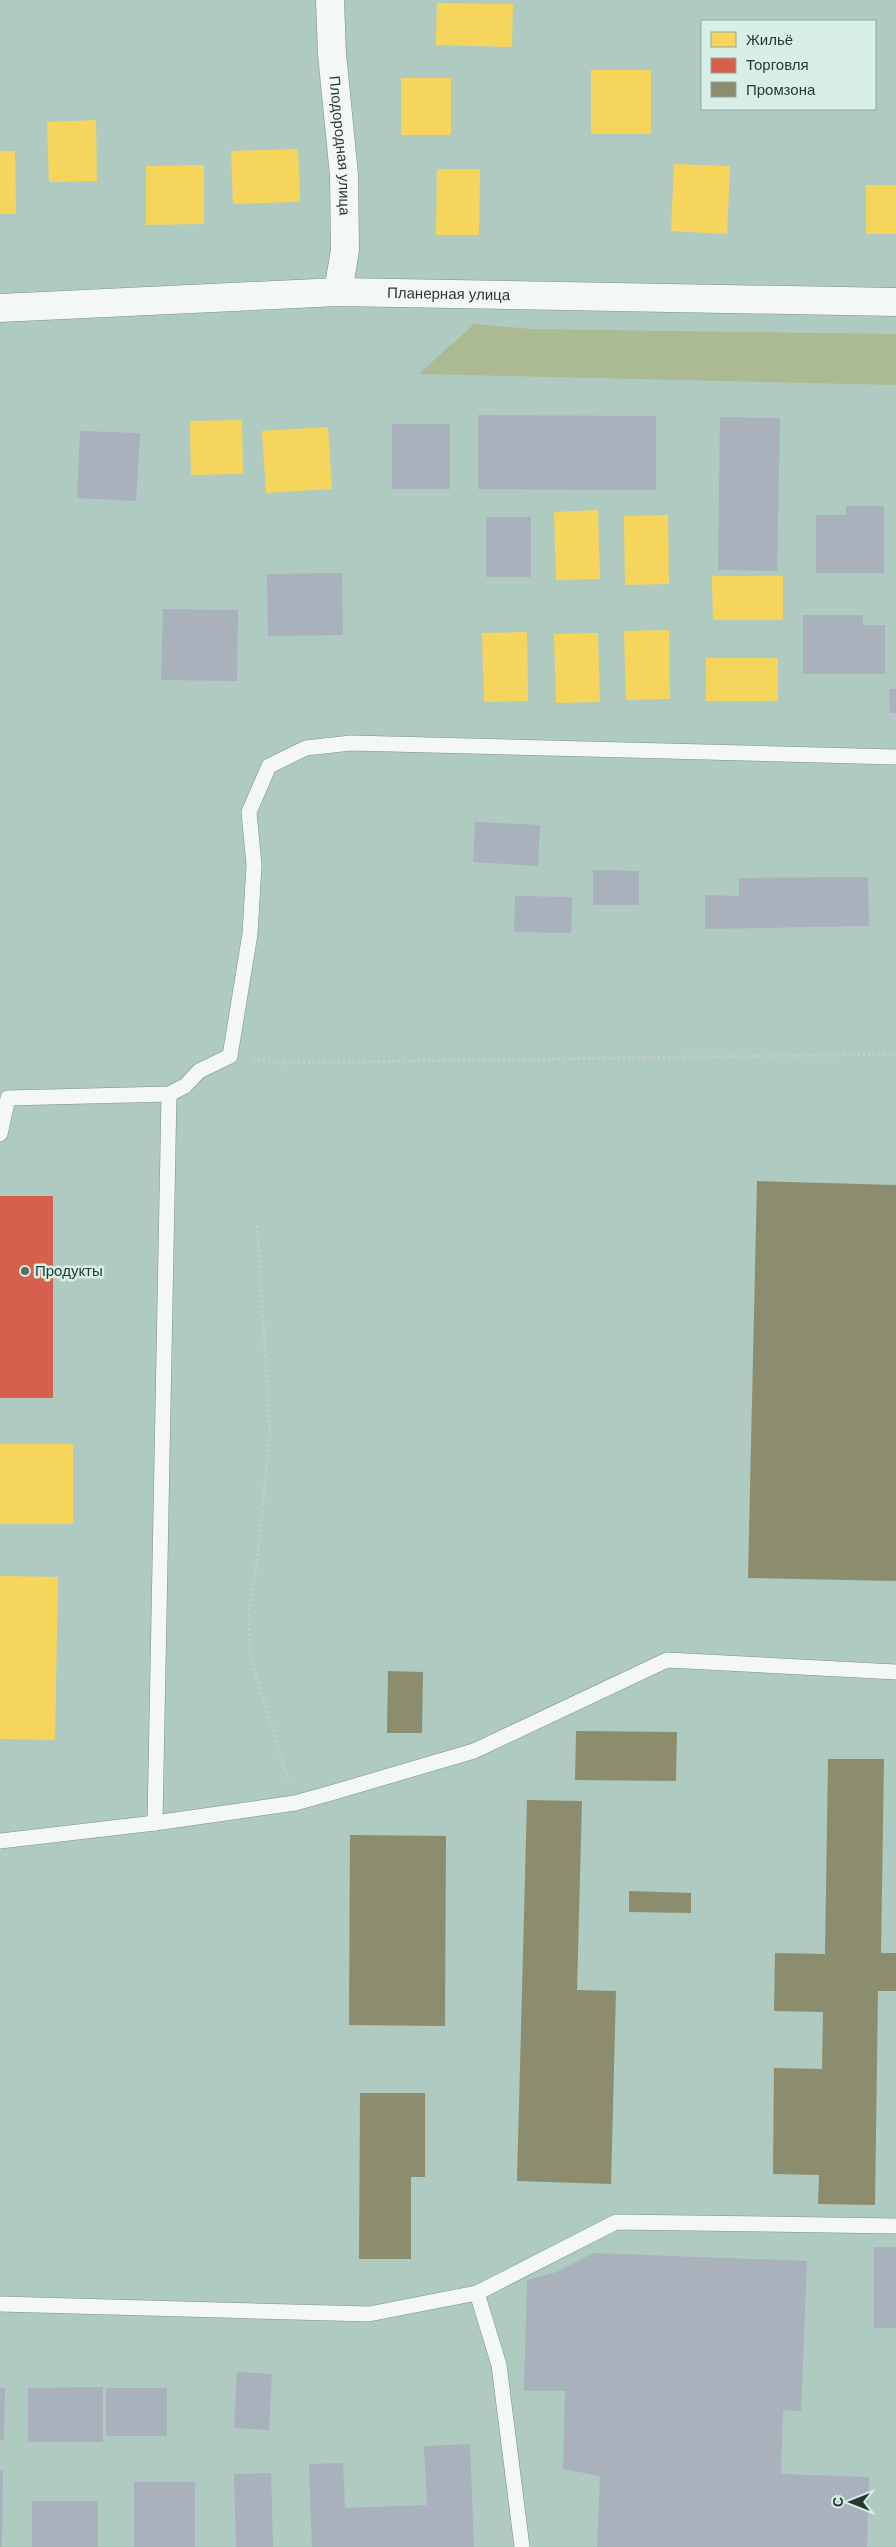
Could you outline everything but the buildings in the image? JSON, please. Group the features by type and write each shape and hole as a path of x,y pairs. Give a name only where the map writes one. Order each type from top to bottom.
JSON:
{"street":[{"name":"Плодородная улица","path":"330,0 332,54 344,175 345,250 338,292"},
{"name":"Планерная улица","path":"0,308 338,292 896,302"}],"lane":[{"path":"0,1134 8,1098 169,1094 186,1086 199,1071 230,1056 250,934 254,865 249,812 269,766 306,748 351,743 896,757"},
{"path":"155,1823 169,1094"},
{"path":"0,1841 155,1823 295,1803 474,1751 667,1660 896,1672"},
{"path":"0,2304 369,2314 477,2293 616,2222 896,2226"},
{"path":"477,2293 499,2365 522,2547"}],"path":[{"path":"230,1056 281,1063 896,1054"},
{"path":"257,1225 270,1430 258,1551 249,1613 250,1656 295,1803"}],"green space":[{"path":"474,324 531,329 896,334 896,385 419,374"}],"place":[{"name":"Продукты","path":"25,1271"}]}
